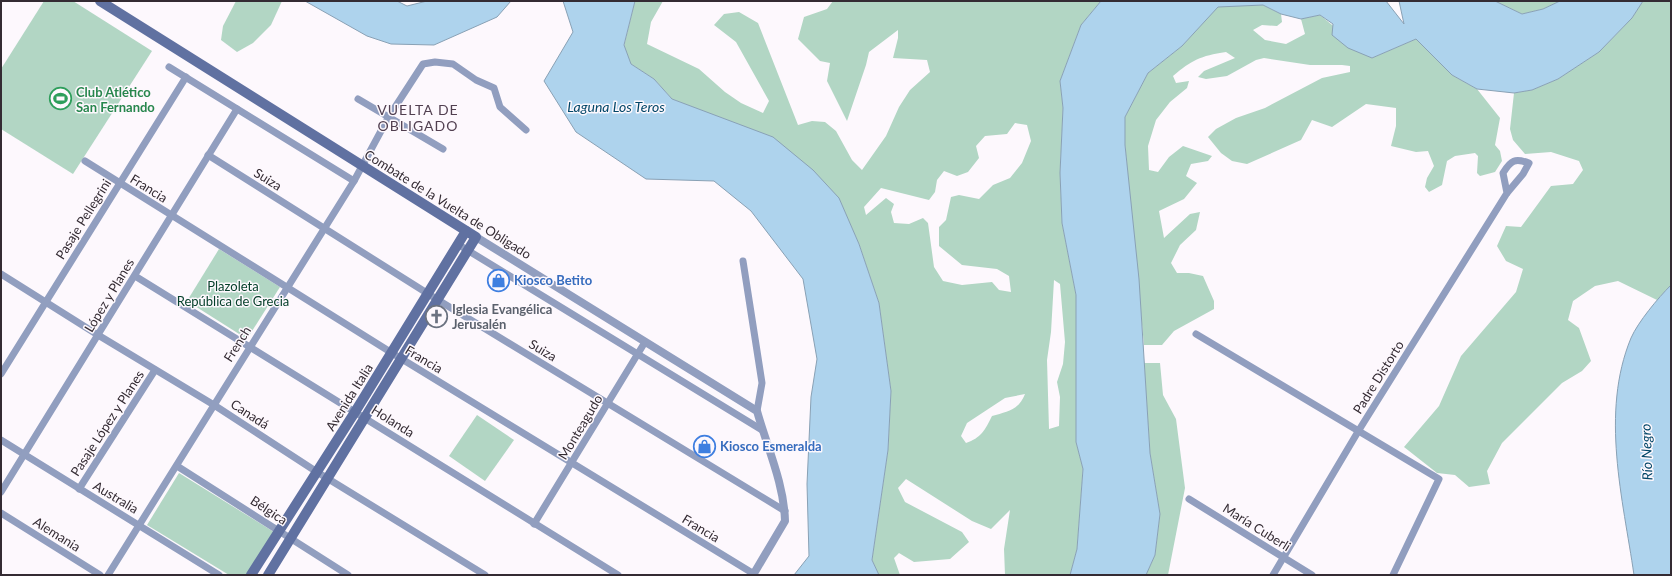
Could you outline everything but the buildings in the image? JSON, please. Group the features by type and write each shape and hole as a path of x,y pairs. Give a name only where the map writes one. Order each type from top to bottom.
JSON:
{"main road":[{"name":"Combate de la Vuelta de Obligado","path":"100,1 476,237"},
{"name":"Avenida Italia","path":"268,575 366,419 438,300 463,247 466,231"},
{"name":"Avenida Italia","path":"251,575 428,294 463,247 476,237"}],"street":[{"name":"French","path":"108,575 354,181 388,118 423,64 435,62 453,64 476,80 494,88 500,107 526,130"},
{"path":"169,67 354,181"},
{"name":"Pasaje Pellegrini","path":"1,374 186,77"},
{"path":"358,99 443,149"},
{"name":"López y Planes","path":"1,492 237,109"},
{"name":"Suiza","path":"208,155 428,294 785,511"},
{"name":"Padre Distorto","path":"1273,575 1359,430 1507,192 1529,163 1519,160 1509,163 1503,173 1507,192"},
{"name":"Francia","path":"85,161 401,359 753,574"},
{"name":"Combate de la Vuelta de Obligado","path":"476,237 757,412"},
{"path":"463,247 762,430"},
{"path":"743,261 762,383 757,412 773,461 786,520 753,574"},
{"name":"Canadá","path":"1,274 214,405 317,472 485,575"},
{"name":"Holanda","path":"135,276 618,575"},
{"path":"1196,334 1439,479 1393,575"},
{"name":"Monteagudo","path":"534,524 645,342"},
{"name":"Pasaje López y Planes","path":"79,489 155,370"},
{"name":"Australia","path":"1,440 219,575"},
{"name":"Bélgica","path":"177,466 348,575"},
{"name":"María Cuberli","path":"1189,499 1312,575"},
{"name":"Alemania","path":"1,513 100,575"}],"green space":[{"name":"Club Atlético San Fernando","path":"44,1 73,1 152,51 73,174 1,129 1,69"},
{"path":"236,1 282,1 271,25 253,43 237,52 221,40 223,26"},
{"path":"635,1 663,1 651,22 647,44 699,69 725,92 741,103 763,113 769,101 736,42 714,25 724,14 739,12 758,23 798,125 812,121 825,122 836,131 852,160 862,170 886,136 899,107 910,90 930,72 927,60 893,58 898,38 898,30 869,52 847,121 827,81 830,63 820,61 798,39 804,17 827,9 833,1 1101,1 1081,25 1060,81 1063,108 1060,173 1062,223 1076,295 1076,442 1083,469 1077,549 1070,575 1005,575 1004,549 1010,510 991,529 972,521 906,479 898,488 905,502 962,532 969,542 950,559 914,562 899,553 894,558 900,575 879,575 872,560 888,450 891,391 879,303 859,244 839,199 709,114 672,99 654,79 631,64 624,46","holes":["1015,123 1027,125 1031,141 1022,163 1010,178 993,185 979,199 959,195 951,197 946,220 939,227 939,246 962,265 997,269 1009,276 1011,292 999,290 992,282 962,285 943,281 934,267 928,223 923,218 909,224 894,223 891,212 894,204 886,198 866,215 864,207 881,188 929,200 935,192 937,180 944,171 957,176 968,172 979,158 976,146 985,136 1007,134","1054,280 1060,284 1065,342 1063,364 1057,382 1060,397 1059,426 1049,429 1047,360 1051,332","1025,394 1016,407 1007,412 992,416 982,433 975,439 966,443 961,436 967,423 1005,398"]},
{"path":"1495,1 1560,1 1543,9 1522,14"},
{"path":"1643,1 1671,1 1671,285 1657,300 1618,281 1595,286 1573,301 1568,320 1579,328 1591,361 1582,371 1562,383 1502,443 1487,471 1490,484 1469,487 1455,475 1437,473 1404,447 1439,406 1461,356 1516,292 1523,269 1506,261 1497,246 1506,226 1521,227 1551,186 1573,184 1583,170 1579,161 1551,152 1525,154 1513,140 1510,129 1514,93 1532,90 1558,79 1599,52 1632,18"},
{"path":"1263,5 1281,14 1282,22 1277,26 1262,25 1253,30 1265,40 1286,44 1305,34 1301,19 1320,15 1372,58 1416,39 1452,75 1477,89 1500,118 1495,145 1500,151 1502,161 1495,172 1480,176 1477,173 1478,156 1475,153 1455,156 1447,161 1442,185 1429,192 1425,187 1427,178 1434,166 1428,151 1416,152 1391,146 1396,126 1396,108 1366,104 1332,127 1312,120 1301,140 1247,164 1232,161 1221,153 1208,137 1216,129 1236,118 1265,108 1322,78 1350,72 1350,66 1310,65 1264,58 1256,60 1227,76 1206,79 1198,77 1204,71 1235,58 1226,52 1209,55 1191,62 1173,76 1176,83 1189,81 1187,88 1170,102 1156,120 1148,146 1149,170 1158,172 1169,157 1183,146 1212,156 1208,161 1191,164 1186,176 1197,183 1184,199 1159,211 1164,238 1190,214 1200,212 1196,230 1180,245 1171,263 1177,273 1189,273 1203,276 1214,301 1214,309 1174,331 1162,345 1144,345 1125,145 1125,117 1148,73 1182,46 1218,6"},
{"name":"Plazoleta República de Grecia","path":"219,249 280,287 247,339 187,301"},
{"path":"1144,363 1160,363 1163,395 1176,419 1185,488 1168,575 1146,575 1155,555 1160,514 1150,453"},
{"path":"477,415 514,440 485,481 449,456"},
{"path":"179,473 274,532 247,575 229,575 147,525"}],"water":[{"path":"305,1 397,1 407,6 427,1 511,1 497,17 434,45 391,44 367,36"},
{"name":"Laguna Los Teros","path":"563,1 635,1 624,45 631,64 654,79 672,99 773,137 813,170 839,198 859,244 879,303 891,391 888,450 872,560 879,575 794,575 809,556 807,484 811,397 817,359 803,279 751,211 714,181 646,179 576,132 544,81 573,32"},
{"path":"1101,1 1386,1 1404,24 1399,1 1495,1 1522,14 1543,9 1560,1 1643,1 1632,18 1599,52 1558,79 1532,90 1514,93 1477,89 1452,75 1416,39 1372,58 1348,48 1332,35 1333,24 1320,15 1301,19 1281,14 1263,5 1218,7 1182,46 1148,73 1125,117 1125,145 1139,279 1150,453 1160,514 1155,555 1146,575 1070,575 1077,549 1083,469 1076,442 1076,295 1062,223 1060,173 1063,108 1060,81 1081,25"},
{"name":"Río Negro","path":"1671,285 1671,575 1634,575 1620,486 1617,456 1615,426 1617,396 1622,367 1631,338 1649,310"}],"place":[{"name":"Club Atlético San Fernando","path":"61,99"},
{"name":"Kiosco Betito","path":"499,280"},
{"name":"Iglesia Evangélica Jerusalén","path":"437,316"},
{"name":"Kiosco Esmeralda","path":"704,446"}],"district":[{"name":"VUELTA DE OBLIGADO","path":"418,118"}]}
